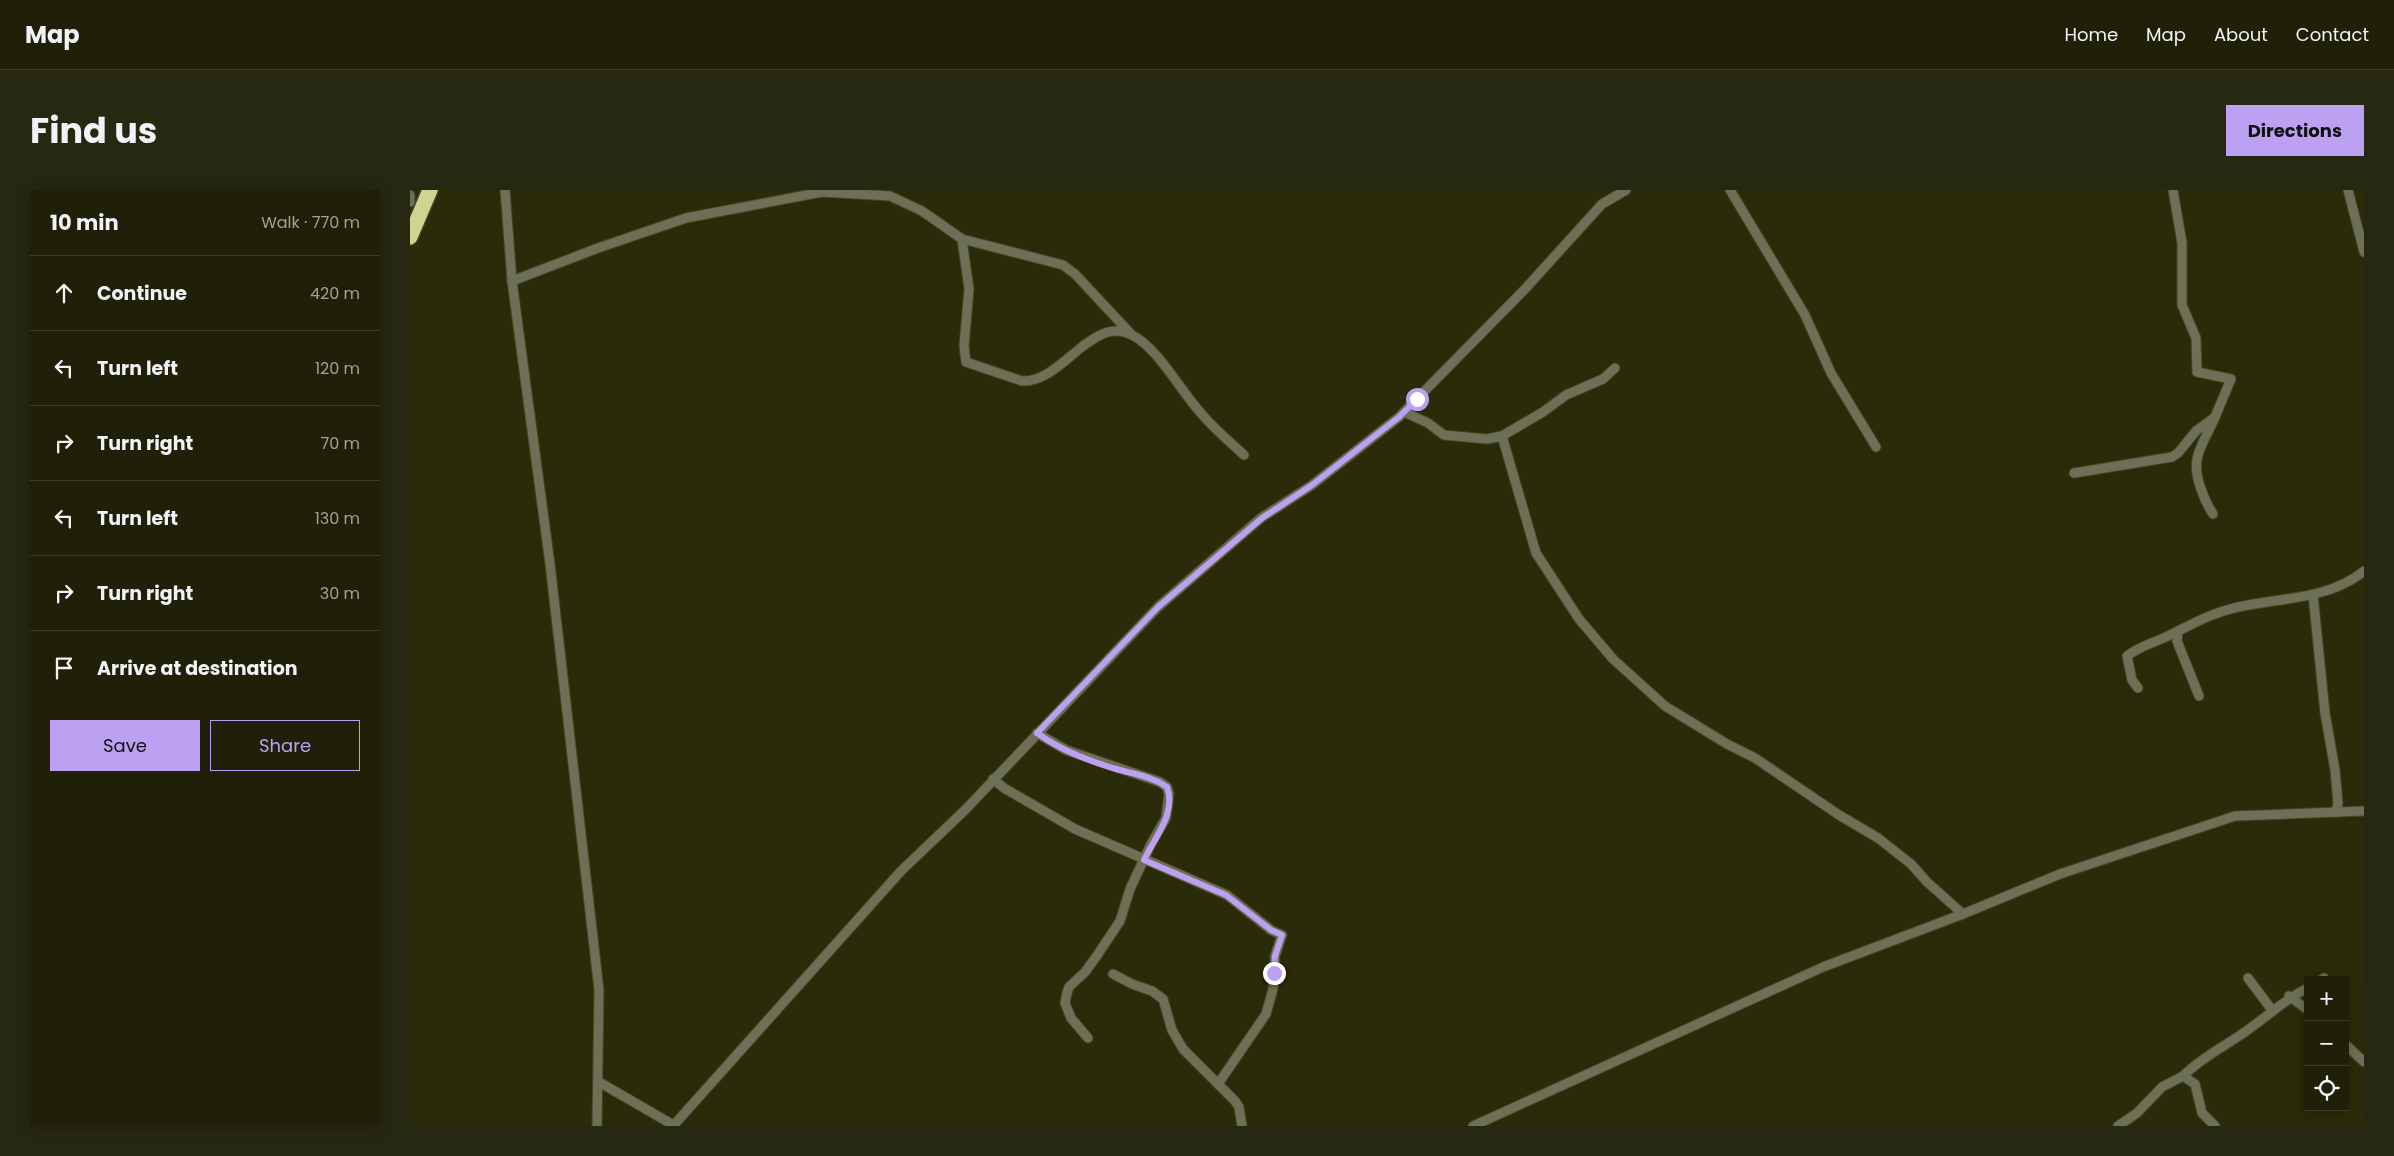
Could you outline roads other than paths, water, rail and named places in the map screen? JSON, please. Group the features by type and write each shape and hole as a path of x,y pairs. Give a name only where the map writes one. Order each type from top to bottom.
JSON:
{"highway":[{"path":"410,237 430,190"}],"street":[{"path":"505,190 512,282 550,564 599,990 597,1126"},
{"path":"599,1082 674,1126 901,871 965,810 1158,607 1262,518 1312,485 1404,412 1525,289 1602,204 1626,190"},
{"path":"1730,190 1805,315 1832,373 1876,447"},
{"path":"2174,190 2182,243 2182,305 2198,346 2197,372 2231,379 2198,454 2195,467 2205,503 2213,514"},
{"path":"2348,190 2364,252"},
{"path":"512,282 598,248 686,218 822,192 890,196 922,211 962,239 1063,265 1075,274 1165,367 1200,412 1244,455"},
{"path":"410,195 410,202"},
{"path":"962,239 969,289 964,346 966,362 1022,381 1031,381 1043,377 1096,336 1114,331 1132,334"},
{"path":"1404,412 1428,423 1444,435 1487,439 1502,436 1543,412 1566,395 1603,379 1615,368"},
{"path":"2074,473 2172,456 2186,446 2196,431 2215,417"},
{"path":"1502,436 1536,553 1579,619 1613,659 1665,706 1727,744 1755,758 1839,815 1878,838 1911,864 1934,889 1964,914"},
{"path":"2138,688 2132,680 2127,656 2145,644 2178,631 2209,614 2236,607 2330,590 2352,580 2364,571"},
{"path":"2313,594 2325,712 2336,779 2338,803 2336,812"},
{"path":"2178,631 2177,641 2198,696"},
{"path":"1037,733 1066,750 1116,769 1136,773 1167,787 1169,794 1166,818 1130,889 1120,921 1090,965 1068,987 1066,993 1066,1003 1071,1018 1088,1038"},
{"path":"993,779 1004,788 1075,829 1226,895 1271,930 1282,935 1275,956 1273,989 1266,1014 1218,1084"},
{"path":"1473,1126 1823,967 1964,914 2060,874 2234,816 2364,812"},
{"path":"1113,974 1132,984 1152,991 1163,999 1172,1030 1183,1049 1239,1107 1242,1126"},
{"path":"2248,978 2272,1010"},
{"path":"2118,1126 2137,1113 2162,1087 2183,1076 2198,1061 2255,1025 2289,996 2304,990"},
{"path":"2289,996 2304,1007"},
{"path":"2349,1048 2364,1062"},
{"path":"2183,1076 2195,1084 2202,1113 2215,1126"}]}
